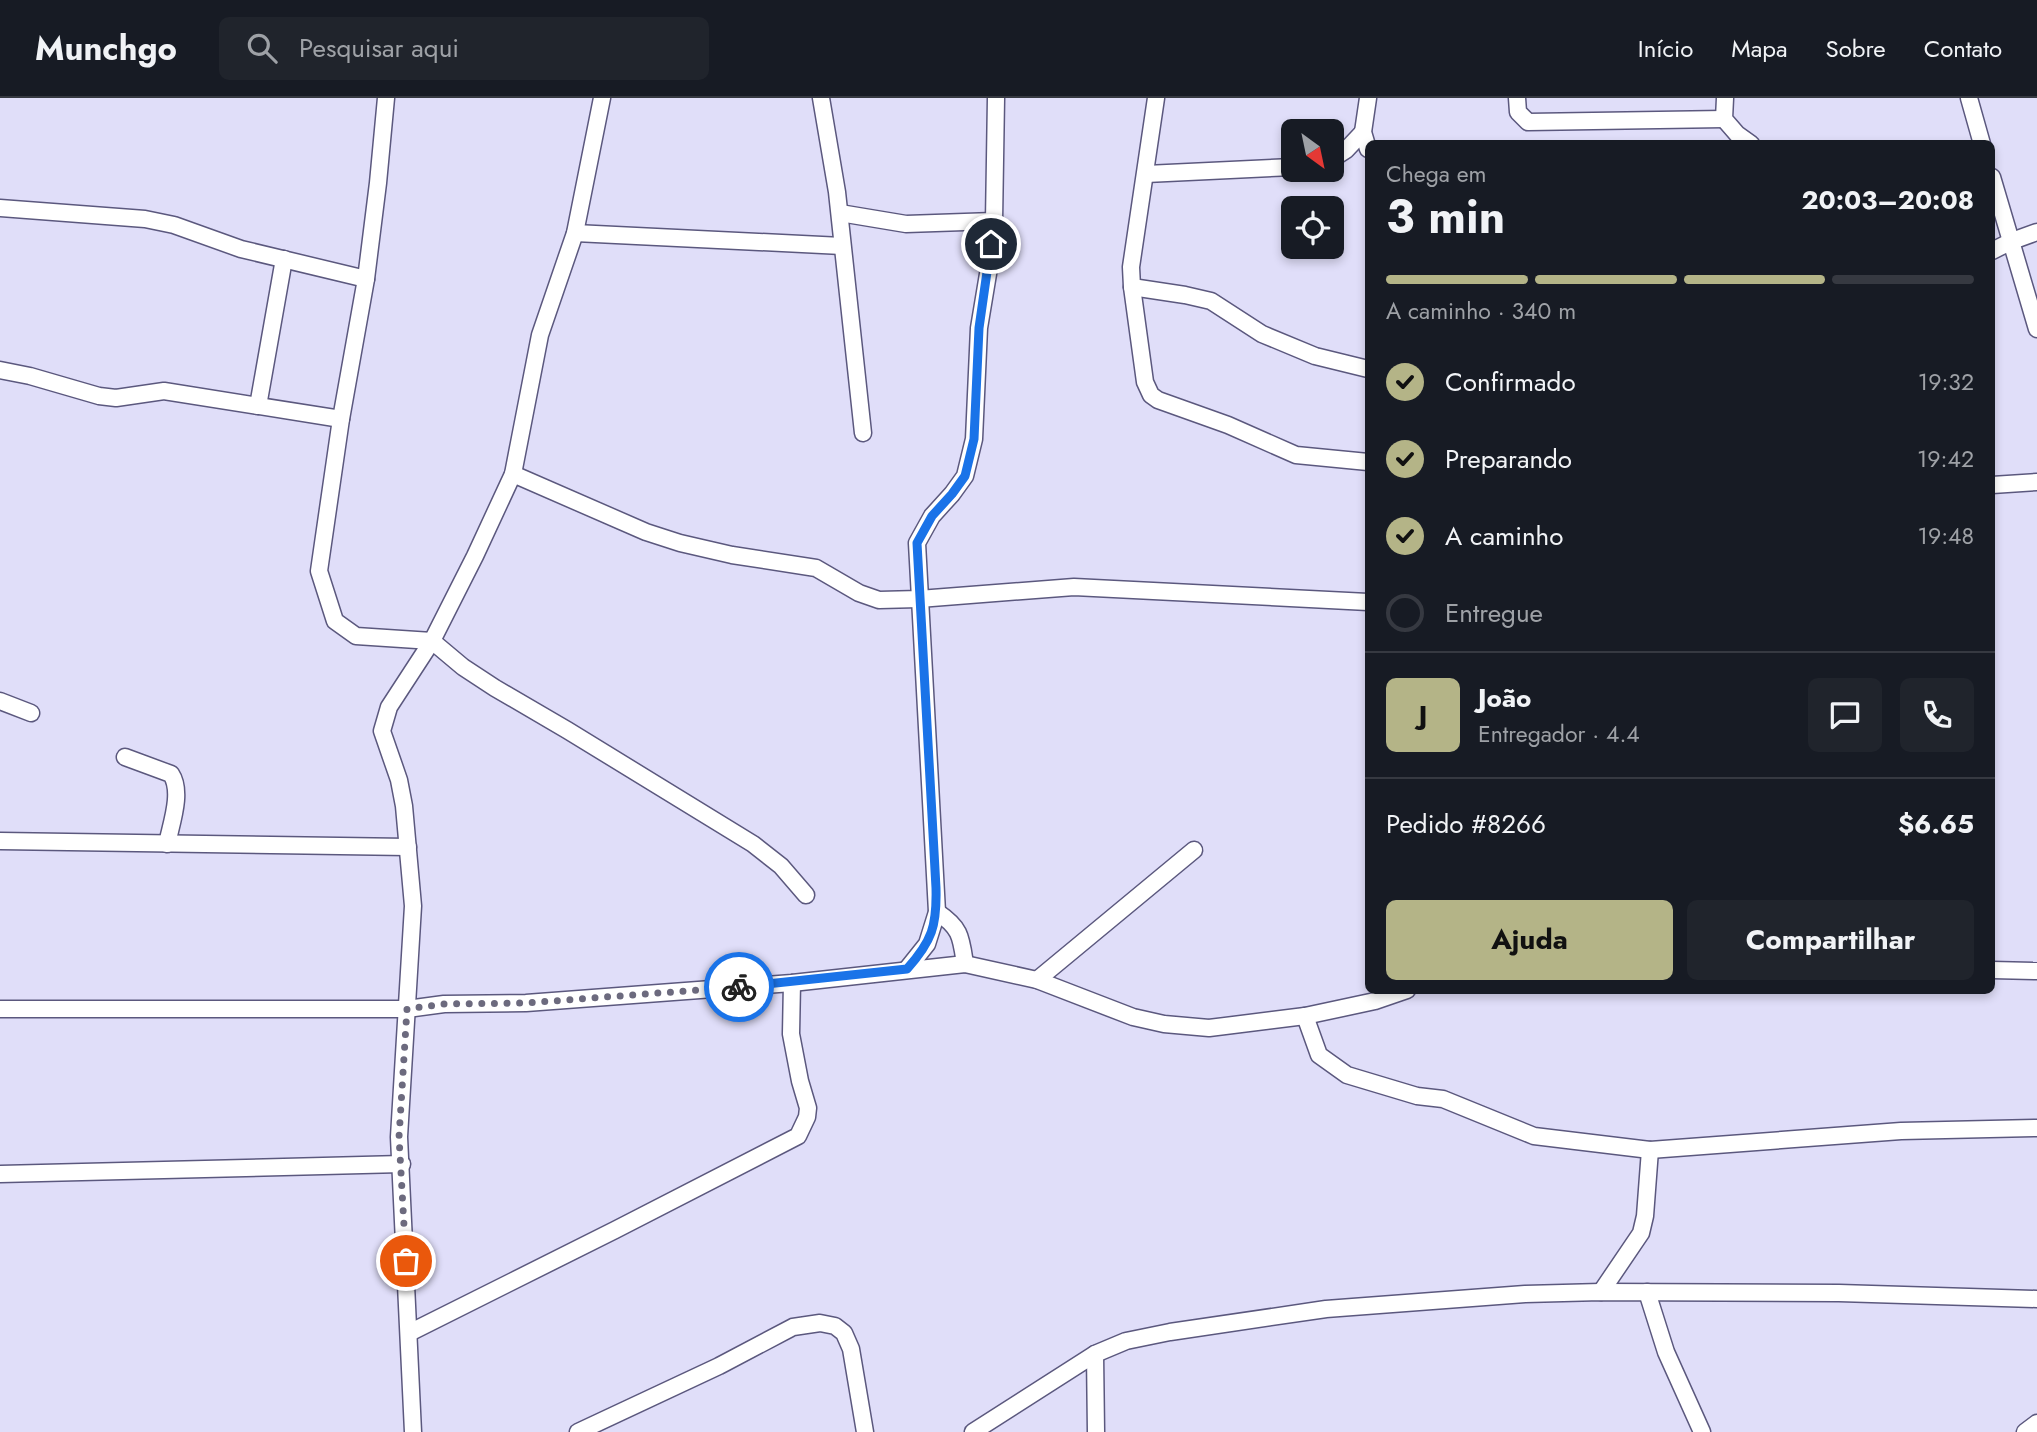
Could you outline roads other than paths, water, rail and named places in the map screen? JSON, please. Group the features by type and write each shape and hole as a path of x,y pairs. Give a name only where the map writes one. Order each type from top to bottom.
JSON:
{"street":[{"path":"386,98 366,279 341,419 319,570 335,621 356,636 432,641 463,667 495,688 753,844 781,866 806,895"},
{"path":"413,1432 399,1137 413,906 399,780 382,731 389,707 432,641 513,474 540,335 575,233 601,98"},
{"path":"821,98 839,213 863,433"},
{"path":"907,969 928,944 937,912 917,543 932,516 965,476 974,439 979,328 989,268 993,221 996,98"},
{"path":"1156,98 1131,267 1144,382 1151,395 1296,454 1365,462"},
{"path":"1365,140 1363,132 1368,98"},
{"path":"1517,98 1518,112 1528,122 1724,119"},
{"path":"1725,98 1724,119 1745,140"},
{"path":"1969,98 1981,140"},
{"path":"1344,151 1363,132"},
{"path":"1146,174 1281,168"},
{"path":"1995,187 2037,329"},
{"path":"0,208 145,219 174,225 241,249 366,279"},
{"path":"839,213 906,224 993,221"},
{"path":"1995,250 2037,232"},
{"path":"575,233 842,246"},
{"path":"258,405 284,260"},
{"path":"1132,287 1211,301 1262,334 1315,356 1365,368"},
{"path":"0,370 99,396 116,398 164,391 341,419"},
{"path":"513,474 646,532 732,555 816,568 859,593 879,600 919,600 1074,587 1365,603"},
{"path":"1995,485 2037,482"},
{"path":"0,701 31,713"},
{"path":"125,757 172,774 175,780 177,790 167,844"},
{"path":"0,841 408,847"},
{"path":"1037,980 1194,850"},
{"path":"937,912 954,924 959,932 965,964"},
{"path":"0,1009 407,1009 444,1004 526,1003 792,983 965,964 1037,980 1133,1017 1164,1024 1209,1028 1305,1016 1395,994"},
{"path":"1995,970 2037,971"},
{"path":"409,1333 798,1136 808,1108 791,1034 792,983"},
{"path":"1305,1016 1319,1055 1347,1075 1417,1096 1443,1099 1534,1136 1650,1150 1901,1131 2037,1128"},
{"path":"1601,1292 1641,1233 1645,1216 1650,1150"},
{"path":"0,1174 402,1164"},
{"path":"973,1432 1096,1354 1126,1342 1170,1332 1326,1309 1525,1294 1601,1292 1839,1293 2037,1299"},
{"path":"1647,1292 1666,1352 1703,1432"},
{"path":"578,1432 719,1366 793,1327 820,1323 835,1326 844,1333 851,1349 865,1432"},
{"path":"1096,1354 1096,1432"},
{"path":"2025,1432 2037,1423"}]}
